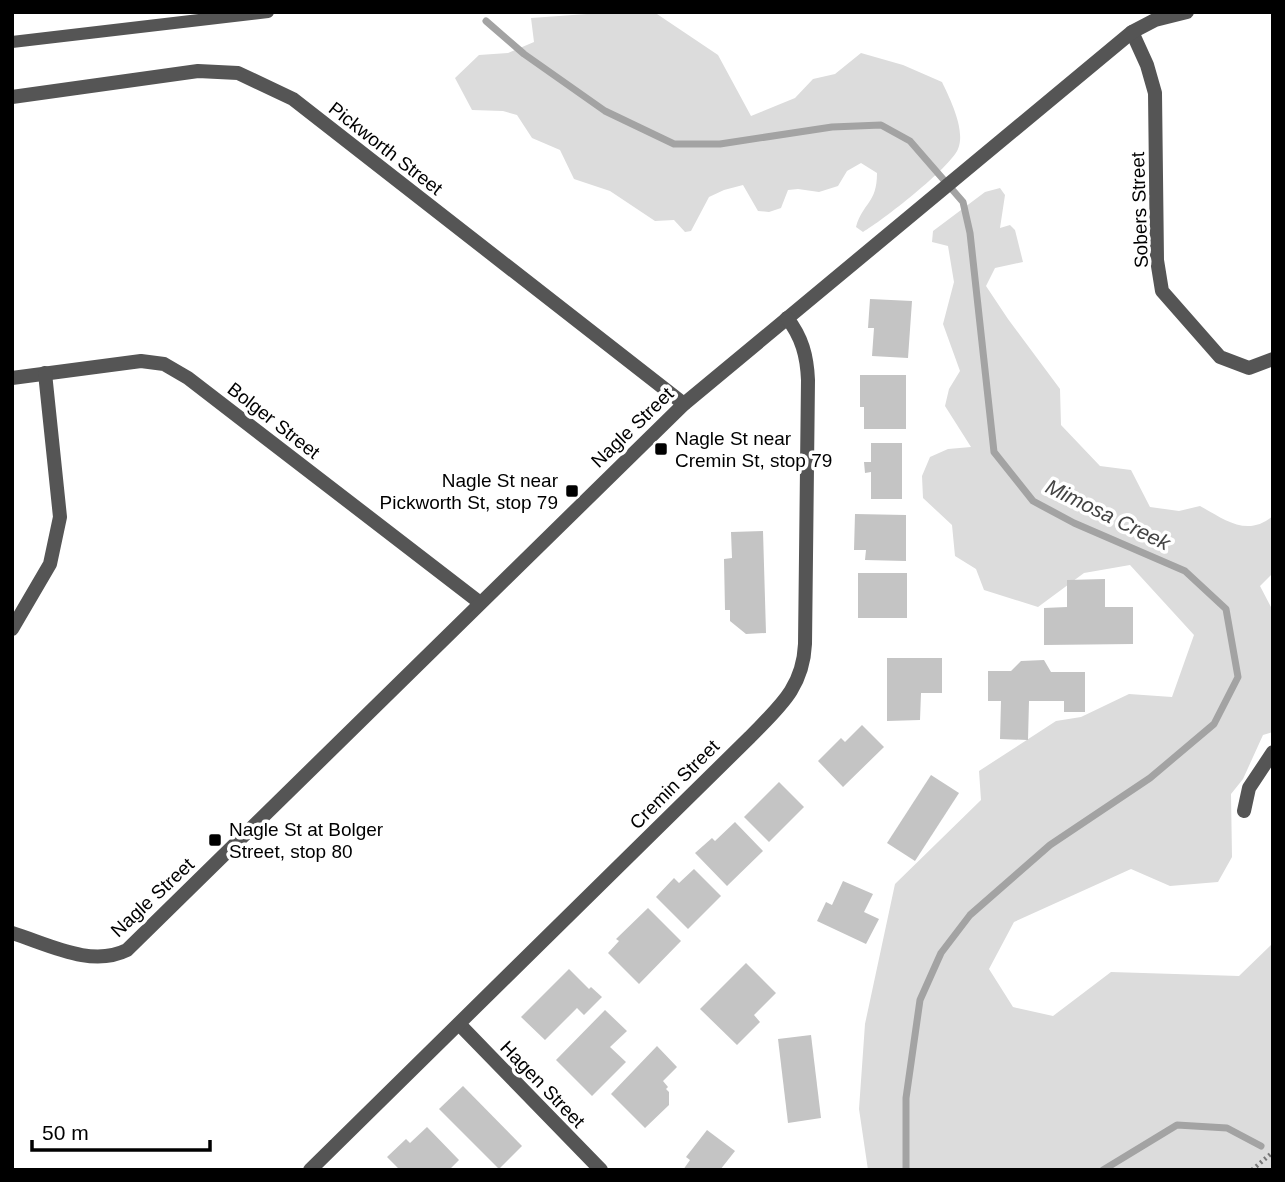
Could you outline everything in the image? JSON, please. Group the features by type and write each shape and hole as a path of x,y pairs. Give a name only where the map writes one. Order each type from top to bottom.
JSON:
{"street":[{"name":"Nagle Street","path":"12,933 92,958 110,957 127,950 684,404 1132,32 1155,20 1187,12"},
{"name":"Sobers Street","path":"1132,32 1147,65 1155,93 1157,260 1162,291 1220,356 1250,368 1273,359"},
{"name":"Pickworth Street","path":"12,97 198,71 237,73 293,99 684,404"},
{"name":"Cremin Street","path":"310,1170 769,718 786,699 799,677 806,643 807,372 800,337 787,318"},
{"name":"Bolger Street","path":"12,378 141,361 164,364 479,603"},
{"path":"12,629 50,564 60,517 45,373"},
{"path":"1244,811 1249,789 1273,752"},
{"name":"Hagen Street","path":"458,1024 601,1170"}],"lane":[{"path":"12,42 268,12"}],"path":[{"path":"1252,1170 1273,1152"}],"shaded area":[{"path":"654,12 718,55 751,116 795,98 813,79 835,74 861,53 903,65 942,82 959,124 958,149 929,181 863,232 856,227 875,191 877,173 861,163 847,171 838,186 819,192 788,190 781,208 769,212 758,211 743,185 709,197 691,231 685,232 674,220 655,221 610,191 574,179 560,150 532,138 517,115 503,111 472,110 455,78 479,55 508,53 534,42 531,18"},
{"path":"1000,188 1005,195 1000,228 1010,225 1015,230 1023,262 995,268 986,286 1060,389 1061,425 1100,466 1131,470 1150,507 1179,511 1200,506 1227,521 1245,526 1254,526 1273,516 1273,573 1260,586 1273,611 1273,732 1263,735 1243,779 1231,794 1232,857 1218,882 1170,886 1131,869 1014,922 989,969 1013,1007 1053,1016 1111,972 1239,976 1273,943 1273,1170 868,1170 859,1109 865,1024 895,884 981,800 979,771 1056,721 1081,717 1129,694 1172,697 1194,635 1130,565 1084,573 1038,607 984,590 976,569 955,556 952,525 923,498 922,476 930,457 948,449 971,447 945,406 949,389 960,371 943,324 954,282 948,246 932,242 933,231 985,192"}],"building":[{"path":"870,299 912,301 908,358 872,356 874,328 868,328"},
{"path":"860,375 906,375 906,429 864,429 864,407 860,407"},
{"path":"871,443 902,443 902,499 871,499 871,472 865,473 864,462 871,462"},
{"path":"855,514 906,515 906,561 865,560 866,550 854,550"},
{"path":"763,531 766,633 746,634 730,621 730,610 725,610 724,559 732,558 731,532"},
{"path":"858,573 907,573 907,618 858,618"},
{"path":"1105,579 1105,607 1133,607 1133,644 1044,645 1044,608 1067,607 1067,580"},
{"path":"887,658 942,658 942,693 921,693 920,720 887,721"},
{"path":"1044,660 1051,672 1085,672 1085,712 1064,712 1064,701 1029,701 1028,740 1000,739 1001,701 988,701 988,671 1011,671 1021,661"},
{"path":"862,725 884,747 843,787 818,761 841,738 845,742"},
{"path":"931,775 959,793 915,861 887,843"},
{"path":"779,782 804,807 769,842 744,817"},
{"path":"735,822 763,851 727,886 695,853 712,838 715,841"},
{"path":"694,869 721,896 688,929 656,897 674,878 679,883"},
{"path":"843,881 873,894 864,912 879,919 866,944 817,921 826,902 832,905"},
{"path":"648,908 681,941 639,984 608,953 619,941 616,939"},
{"path":"746,963 776,993 754,1015 760,1022 737,1045 700,1009"},
{"path":"569,969 589,989 591,987 602,997 584,1015 577,1008 545,1040 521,1017"},
{"path":"605,1010 627,1031 610,1047 626,1062 592,1096 556,1060"},
{"path":"811,1035 821,1118 788,1123 778,1039"},
{"path":"657,1046 677,1067 663,1081 668,1087 666,1089 669,1092 669,1105 645,1128 611,1094"},
{"path":"463,1086 522,1146 499,1169 439,1109"},
{"path":"427,1127 459,1160 449,1170 400,1170 387,1157 406,1139 410,1143"},
{"path":"707,1130 735,1151 720,1170 683,1170 690,1160 686,1157"}],"waterway":[{"name":"Mimosa Creek","path":"486,21 524,54 605,111 674,144 720,144 832,127 881,125 910,141 963,202 970,233 994,452 1033,501 1074,523 1185,571 1226,609 1238,677 1214,724 1150,778 1050,845 970,915 941,953 920,1000 906,1098 906,1170"},
{"name":"Mimosa Creek","path":"1103,1170 1177,1125 1227,1128 1261,1146"}],"place":[{"name":"Nagle St near Cremin St, stop 79","path":"661,449"},
{"name":"Nagle St near Pickworth St, stop 79","path":"572,491"},
{"name":"Nagle St at Bolger Street, stop 80","path":"215,840"}]}
